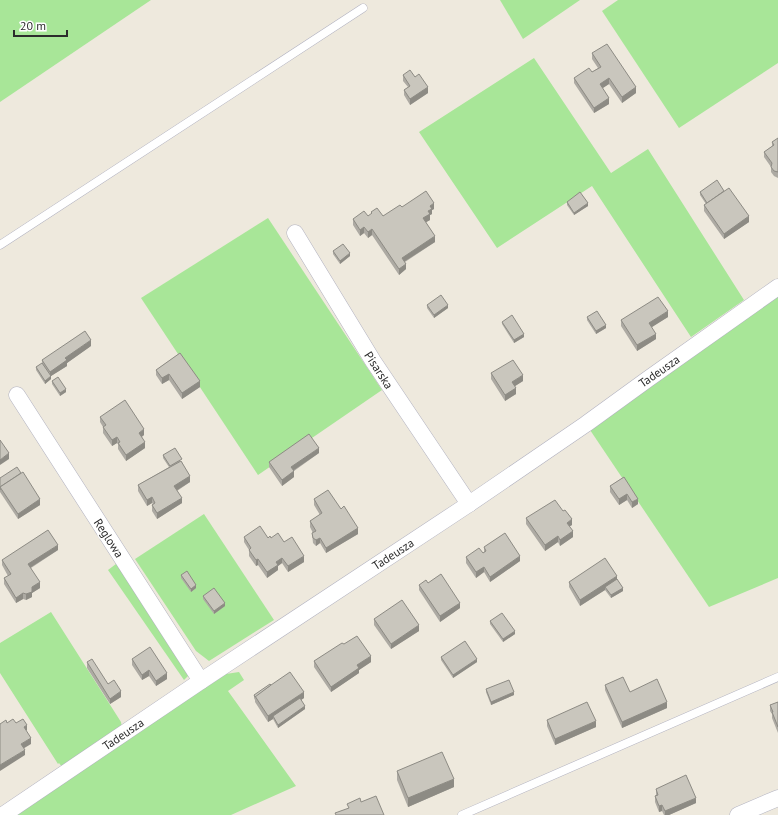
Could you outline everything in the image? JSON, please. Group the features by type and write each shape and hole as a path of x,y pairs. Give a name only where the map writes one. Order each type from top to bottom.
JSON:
{"street":[{"name":"Pisarska","path":"295,233 373,361 469,504"},
{"name":"Tadeusza","path":"3,815 201,681 583,427 778,287"},
{"name":"Reglowa","path":"18,395 201,681"},
{"path":"738,815 778,798"}],"lane":[{"path":"0,245 363,8"},
{"path":"462,815 778,677"}],"green space":[{"path":"0,0 151,0 0,102"},
{"path":"500,0 580,0 523,39"},
{"path":"618,0 778,0 778,63 679,128 602,11"},
{"path":"534,58 611,173 648,149 744,300 691,337 592,186 497,248 419,132"},
{"path":"268,218 382,390 258,475 141,298"},
{"path":"778,287 778,578 709,607 586,424"},
{"path":"204,514 274,620 209,661 196,651 135,559"},
{"path":"120,561 186,665 188,676 184,680 108,570"},
{"path":"51,612 121,722 122,728 62,767 59,763 58,764 0,673 0,643"},
{"path":"239,672 244,680 228,691 296,786 231,815 13,815 226,674"}],"building":[{"path":"607,44 636,87 622,97 609,78 600,84 609,98 594,108 574,78 589,68 592,72 601,67 592,53"},
{"path":"410,70 415,77 419,74 428,87 410,99 404,90 410,86 403,75"},
{"path":"778,138 778,172 774,171 771,167 772,163 764,152 774,145 772,142"},
{"path":"717,180 724,191 707,203 700,192"},
{"path":"729,188 749,216 724,234 704,205"},
{"path":"426,191 434,203 430,206 432,209 428,211 430,214 423,218 435,236 402,258 406,264 399,269 372,229 368,232 364,227 360,230 353,219 364,211 368,216 377,208 383,216 400,205 402,207"},
{"path":"580,192 588,203 574,213 567,202"},
{"path":"343,244 350,253 340,261 333,251"},
{"path":"441,295 448,305 434,315 427,305"},
{"path":"658,297 668,311 649,323 656,334 637,345 621,320"},
{"path":"597,311 606,325 596,331 587,317"},
{"path":"512,315 524,334 514,340 502,322"},
{"path":"85,331 91,340 65,358 67,360 50,372 42,360"},
{"path":"180,353 200,381 182,393 169,374 162,378 156,370"},
{"path":"513,360 523,375 512,382 516,388 505,395 491,373"},
{"path":"42,363 51,376 45,381 36,367"},
{"path":"58,377 66,389 60,393 52,381"},
{"path":"125,400 144,429 139,433 145,442 126,455 118,443 120,442 117,437 112,440 103,427 106,425 100,417"},
{"path":"309,434 319,448 291,467 294,471 282,480 269,462"},
{"path":"0,440 9,453 0,460"},
{"path":"175,448 182,459 170,466 163,455"},
{"path":"181,461 190,476 174,486 182,498 157,513 152,505 155,503 152,497 147,500 138,485"},
{"path":"17,467 21,473 0,487 0,478"},
{"path":"23,472 40,499 18,514 0,487"},
{"path":"624,477 638,499 632,502 627,494 619,499 610,486"},
{"path":"328,490 341,509 344,506 358,528 326,548 320,538 316,540 313,538 312,533 316,531 310,521 322,513 314,499"},
{"path":"555,500 563,511 565,510 572,519 567,523 573,531 560,540 558,536 545,545 526,518"},
{"path":"260,526 268,538 270,536 271,538 278,533 284,542 292,537 304,556 288,566 282,558 276,562 278,565 267,572 258,559 256,560 249,550 251,548 244,537"},
{"path":"48,530 58,545 28,564 40,582 32,587 32,592 26,594 23,593 16,598 4,578 11,574 2,560"},
{"path":"505,533 520,556 490,577 484,567 476,572 466,557 479,548 483,553 486,551 484,547"},
{"path":"605,558 617,576 580,600 569,582"},
{"path":"187,571 196,585 191,589 181,575"},
{"path":"441,574 460,603 440,616 419,585 426,580 428,583"},
{"path":"617,579 623,588 611,595 605,587"},
{"path":"214,588 225,603 214,611 203,596"},
{"path":"402,600 419,625 391,644 374,619"},
{"path":"502,613 515,631 503,639 490,621"},
{"path":"357,636 371,656 357,665 359,668 331,687 314,661 342,643 344,644"},
{"path":"465,641 477,659 453,675 441,657"},
{"path":"150,647 167,673 156,681 149,670 142,675 132,659"},
{"path":"92,659 108,684 114,680 121,691 110,699 87,662"},
{"path":"290,672 304,692 268,716 255,696"},
{"path":"623,677 630,692 657,679 667,702 622,722 605,685"},
{"path":"509,680 514,692 491,702 486,689"},
{"path":"270,684 271,685 255,697 254,695"},
{"path":"300,698 305,706 278,725 273,716"},
{"path":"587,702 596,721 555,739 547,720"},
{"path":"778,702 778,727 770,705"},
{"path":"13,719 16,723 23,719 27,725 24,727 31,738 21,744 25,750 0,765 0,724 6,720 7,723"},
{"path":"442,752 454,779 408,798 397,771"},
{"path":"686,775 696,798 665,811 662,805 659,806 655,796 658,795 656,789"},
{"path":"376,796 384,815 336,815 335,813 349,808 347,804 360,798 361,802"}]}
